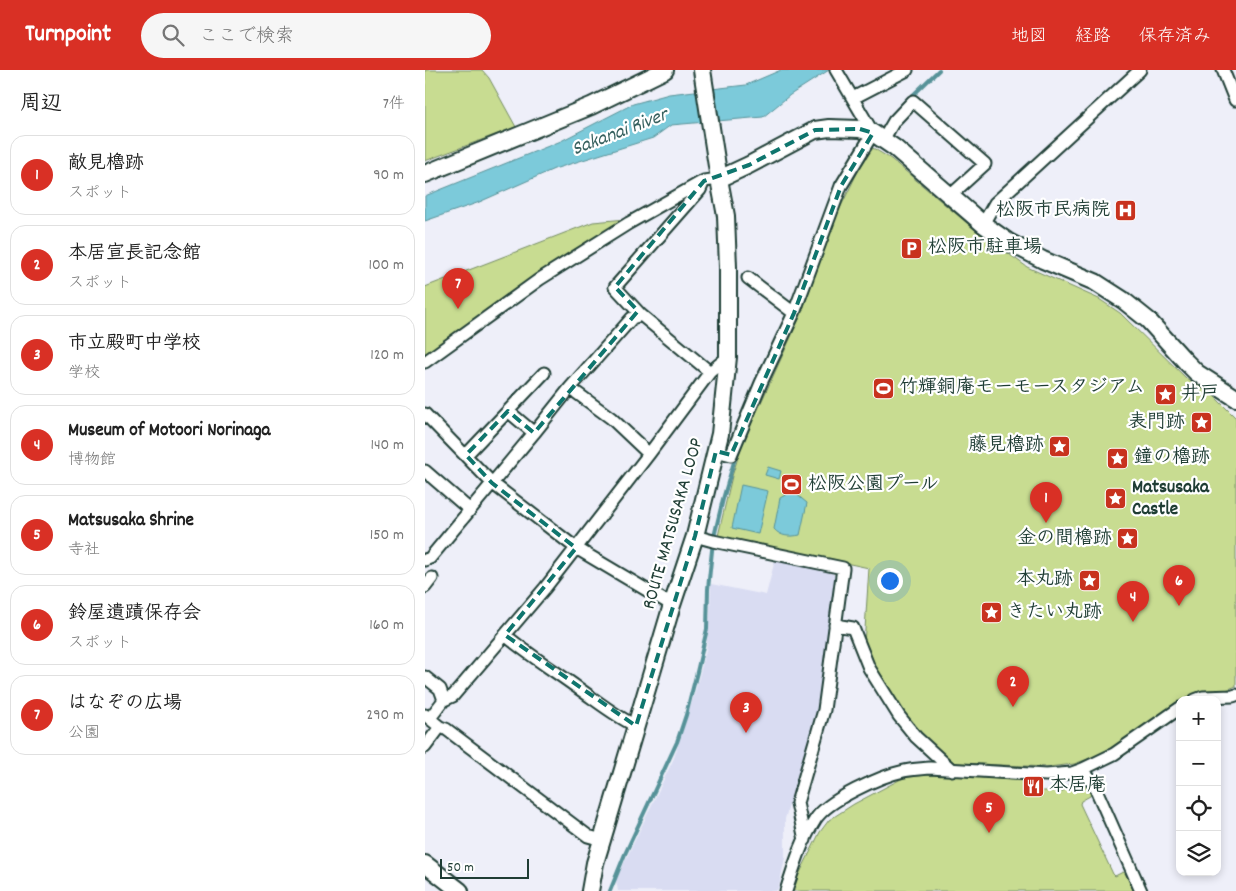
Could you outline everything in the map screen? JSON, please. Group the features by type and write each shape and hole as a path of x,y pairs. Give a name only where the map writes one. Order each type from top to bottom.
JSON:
{"main road":[{"path":"425,174 591,106 665,70"},
{"name":"ROUTE MATSUSAKA LOOP","path":"590,891 595,863 672,604 695,536 720,434 728,357 726,216 713,176 702,70"},
{"path":"713,176 749,165 815,130 829,128 860,129 878,137 895,148 983,224 1007,241 1043,260 1095,282 1123,300 1148,320 1197,373 1236,398"},
{"path":"425,864 460,891"}],"street":[{"path":"836,70 878,137"},
{"path":"852,97 907,70"},
{"path":"983,224 995,203 1140,70"},
{"path":"1223,70 1236,100"},
{"path":"716,451 731,454 761,383 794,314 841,186 878,137 913,101 985,164 951,196"},
{"path":"711,372 641,315 615,287 713,176"},
{"path":"425,362 539,279 629,223 713,176"},
{"path":"748,278 794,314"},
{"path":"425,560 430,558 571,388 632,318 641,315"},
{"path":"602,840 588,836 446,729 440,727 428,716 444,700 453,696 545,588 711,372 728,357"},
{"path":"465,455 544,373"},
{"path":"571,388 611,418 649,454"},
{"path":"508,411 534,434"},
{"path":"425,414 492,483 576,548 672,604"},
{"path":"425,472 470,510"},
{"path":"695,536 843,568 824,710 797,803 805,840"},
{"path":"835,625 853,628 869,668 899,716 916,737 952,770"},
{"path":"505,635 562,678 624,720 637,726"},
{"path":"425,677 440,689 444,700"},
{"path":"1221,697 1235,697"},
{"path":"786,891 805,840 816,818 826,808 860,788 891,775 914,769 1046,775 1072,773 1083,770 1126,746 1176,711"},
{"path":"425,747 440,727"},
{"path":"1083,770 1095,787 1141,891"}],"highlighted area":[{"path":"860,129 873,133 841,186 794,313 731,455 716,451 695,536 636,726 505,635 576,548 492,483 466,455 508,411 534,433 638,311 615,287 704,181 749,165 815,130"}],"shaded area":[{"path":"775,560 832,573 838,580 817,709 785,819 785,857 779,887 776,891 618,891 616,880 674,758 695,692 706,650 711,584 766,595"}],"green space":[{"path":"425,70 482,70 489,78 516,127 425,161"},
{"path":"873,148 891,159 974,229 1027,267 1099,299 1120,313 1186,378 1214,396 1236,418 1236,686 1222,691 1191,696 1176,696 1176,705 1107,752 1074,764 1048,767 955,763 919,736 871,666 864,645 869,568 718,536 732,476 743,442 801,315 834,221 859,169"},
{"path":"626,219 425,358 425,287 593,222"},
{"path":"927,775 1026,781 1030,791 1063,791 1077,778 1080,778 1086,782 1091,794 1081,801 1080,804 1113,874 1115,876 1123,872 1125,873 1134,891 791,891 820,832 829,820 854,804 901,779"}],"water":[{"name":"Sakanai River","path":"781,70 829,70 790,95 763,117 671,125 653,138 554,169 477,203 425,221 425,196 561,141 633,104 669,94 746,85"},
{"path":"768,467 781,471 779,479 765,475"},
{"path":"741,485 768,491 758,534 732,528"},
{"path":"787,494 796,494 807,503 800,535 786,536 774,529 780,498"}],"waterway":[{"path":"910,98 939,70"},
{"path":"610,891 677,742 686,715 707,629 708,589 713,541 736,455"}],"place":[{"name":"松阪市民病院","path":"1126,211"},
{"name":"松阪市駐車場","path":"912,248"},
{"name":"はなぞの広場","path":"458,309"},
{"name":"竹輝銅庵モーモースタジアム","path":"883,388"},
{"name":"井戸","path":"1165,395"},
{"name":"表門跡","path":"1201,423"},
{"name":"藤見櫓跡","path":"1060,446"},
{"name":"鐘の櫓跡","path":"1118,458"},
{"name":"松阪公園プール","path":"792,485"},
{"name":"Matsusaka Castle","path":"1116,499"},
{"name":"敵見櫓跡","path":"1046,523"},
{"name":"金の間櫓跡","path":"1128,539"},
{"name":"本丸跡","path":"1089,580"},
{"name":"鈴屋遺蹟保存会","path":"1179,606"},
{"name":"きたい丸跡","path":"991,613"},
{"name":"Museum of Motoori Norinaga","path":"1133,622"},
{"name":"本居宣長記念館","path":"1013,707"},
{"name":"市立殿町中学校","path":"746,733"},
{"name":"本居庵","path":"1033,786"},
{"name":"Matsusaka Shrine","path":"989,833"}]}
